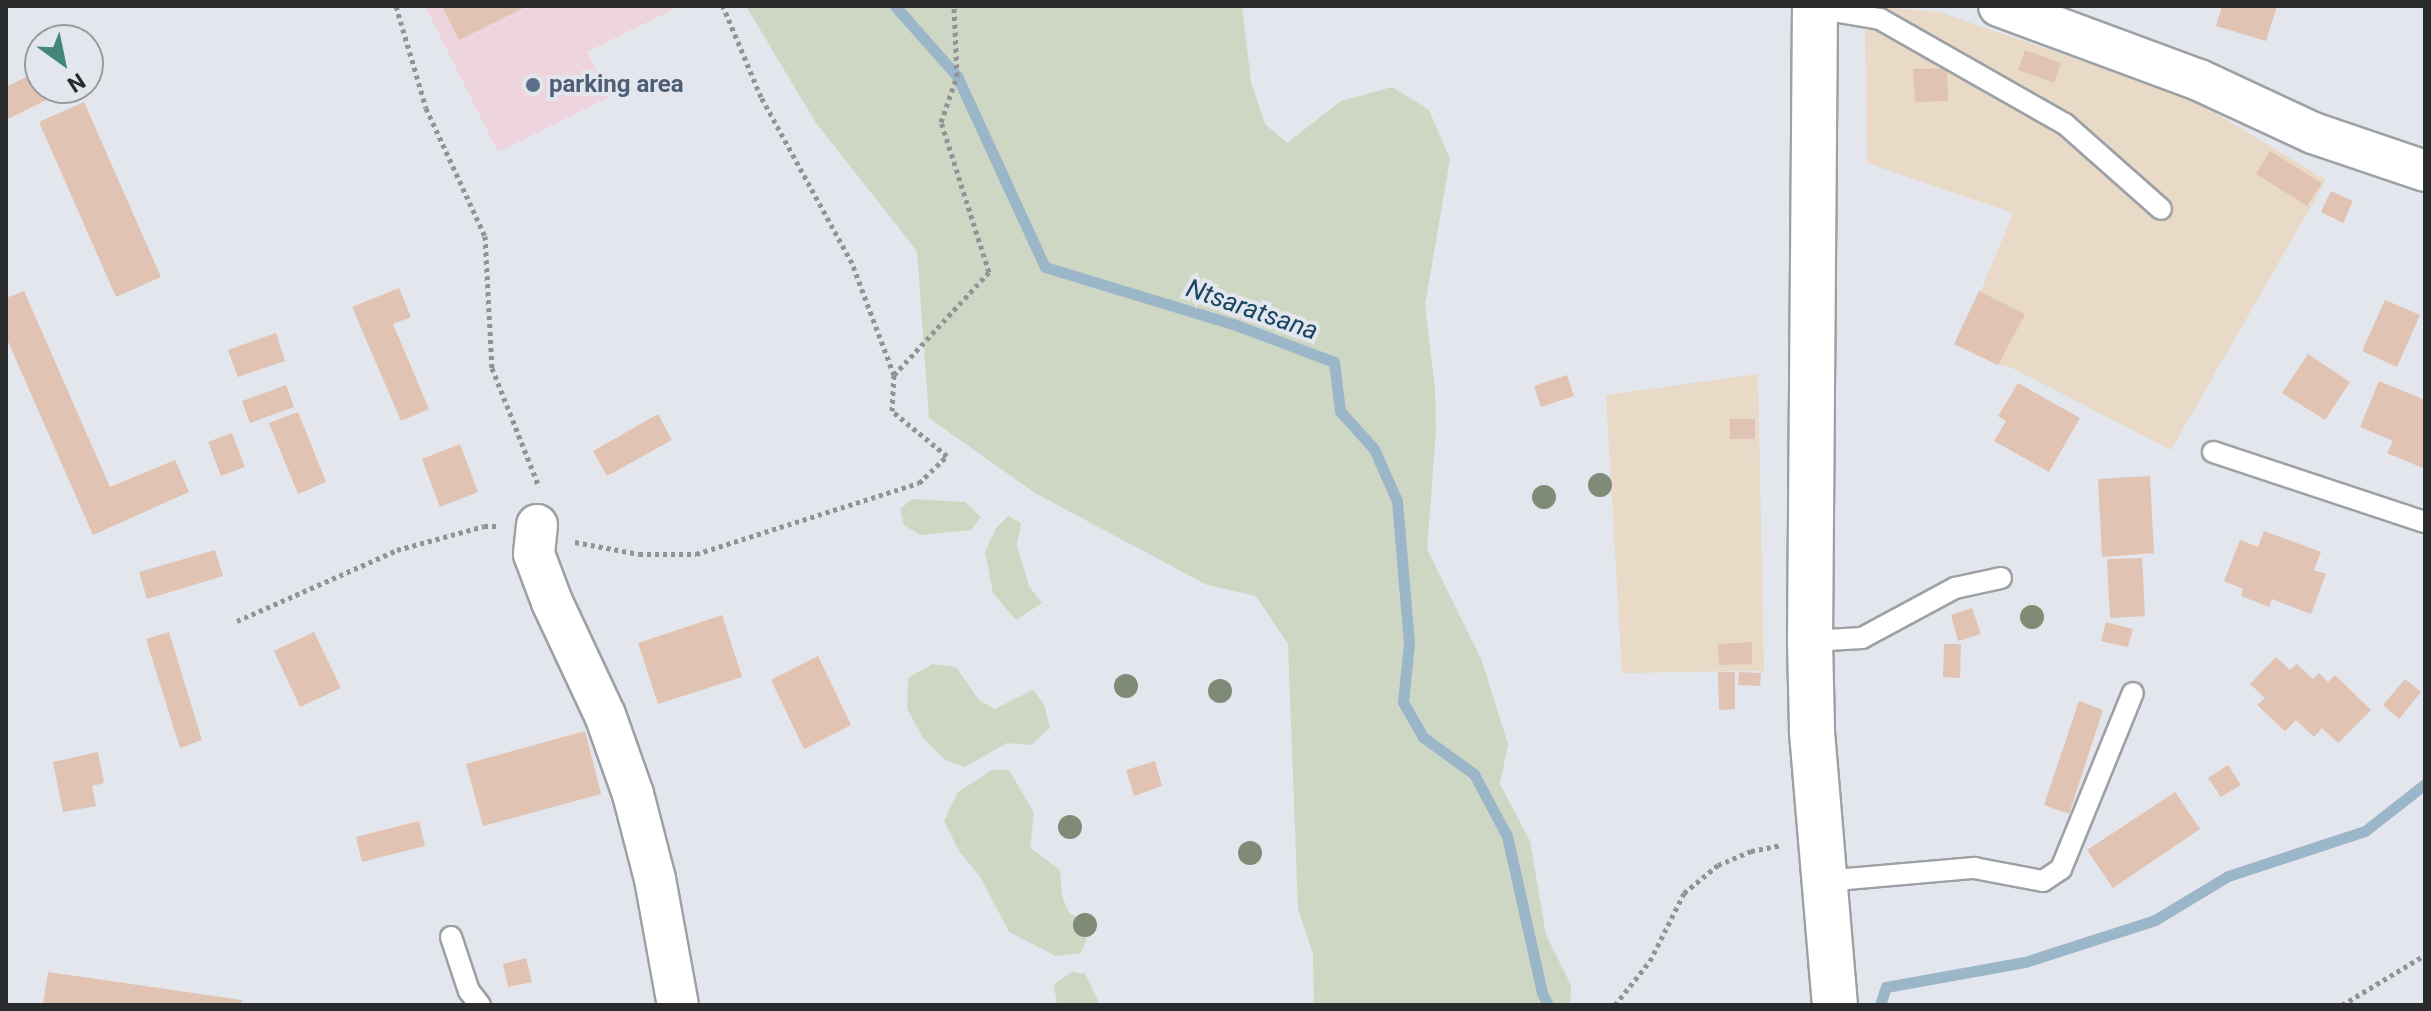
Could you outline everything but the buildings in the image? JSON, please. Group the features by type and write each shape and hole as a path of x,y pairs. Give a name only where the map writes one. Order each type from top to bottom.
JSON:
{"main road":[{"path":"1815,7 1810,641 1822,859 1835,1005"}],"street":[{"path":"1999,6 2199,80 2313,133 2425,171"},
{"path":"536,539 552,602 605,715 633,794 655,879 678,1005"}],"lane":[{"path":"1815,7 1880,19 2065,124 2161,209"},
{"path":"2213,452 2425,522"},
{"path":"1810,641 1862,638 1955,588 2001,578"},
{"path":"1822,859 1974,868 2043,881 2061,869 2133,693"},
{"path":"451,937 469,991 480,1005"}],"path":[{"path":"396,6 426,108 485,236 492,368 539,482 536,539"},
{"path":"237,621 397,550 484,526 536,539 580,540 639,554 696,554 919,483 947,456 892,411 894,375 852,263 761,97 723,6"},
{"path":"894,375 989,272 941,122 957,76 954,6"},
{"path":"1615,1005 1650,961 1684,893 1718,865 1751,851 1822,859"},
{"path":"2342,1005 2425,955"}],"shaded area":[{"name":"parking area","path":"425,6 672,6 674,9 587,52 609,97 498,152"},
{"path":"1870,6 1939,12 2191,98 2326,180 2171,450 2010,367 1998,365 1954,344 1983,286 2013,213 1867,163 1865,22"},
{"path":"1758,374 1764,671 1622,673 1606,395"}],"green space":[{"path":"746,6 1242,6 1251,82 1265,124 1287,143 1341,101 1392,87 1429,110 1450,159 1425,305 1435,388 1436,431 1427,549 1482,661 1508,744 1500,784 1530,841 1546,935 1571,985 1570,1005 1314,1005 1313,954 1298,909 1288,644 1256,596 1207,585 1035,493 929,418 917,251 816,123"},
{"path":"912,499 965,502 981,517 971,530 920,535 904,525 900,509"},
{"path":"1008,516 1021,523 1017,545 1029,586 1042,603 1016,620 993,593 985,552 996,528"},
{"path":"932,664 956,667 979,700 995,709 1033,690 1044,704 1050,728 1031,745 1007,743 965,767 945,760 924,739 907,709 908,678"},
{"path":"992,770 1009,770 1034,813 1030,848 1060,870 1062,896 1069,913 1080,919 1089,933 1081,953 1056,956 1009,932 981,878 959,851 944,821 958,792"},
{"path":"1072,972 1085,974 1100,1005 1057,1005 1054,984"}],"waterway":[{"name":"Ntsaratsana","path":"895,6 957,76 1045,267 1233,324 1334,362 1340,411 1374,449 1397,501 1409,643 1403,702 1423,737 1474,774 1507,836 1542,993 1548,1005"},
{"path":"1880,1005 1886,987 2025,962 2155,920 2228,876 2365,831 2425,784"}],"place":[{"name":"parking area","path":"533,85"}]}
